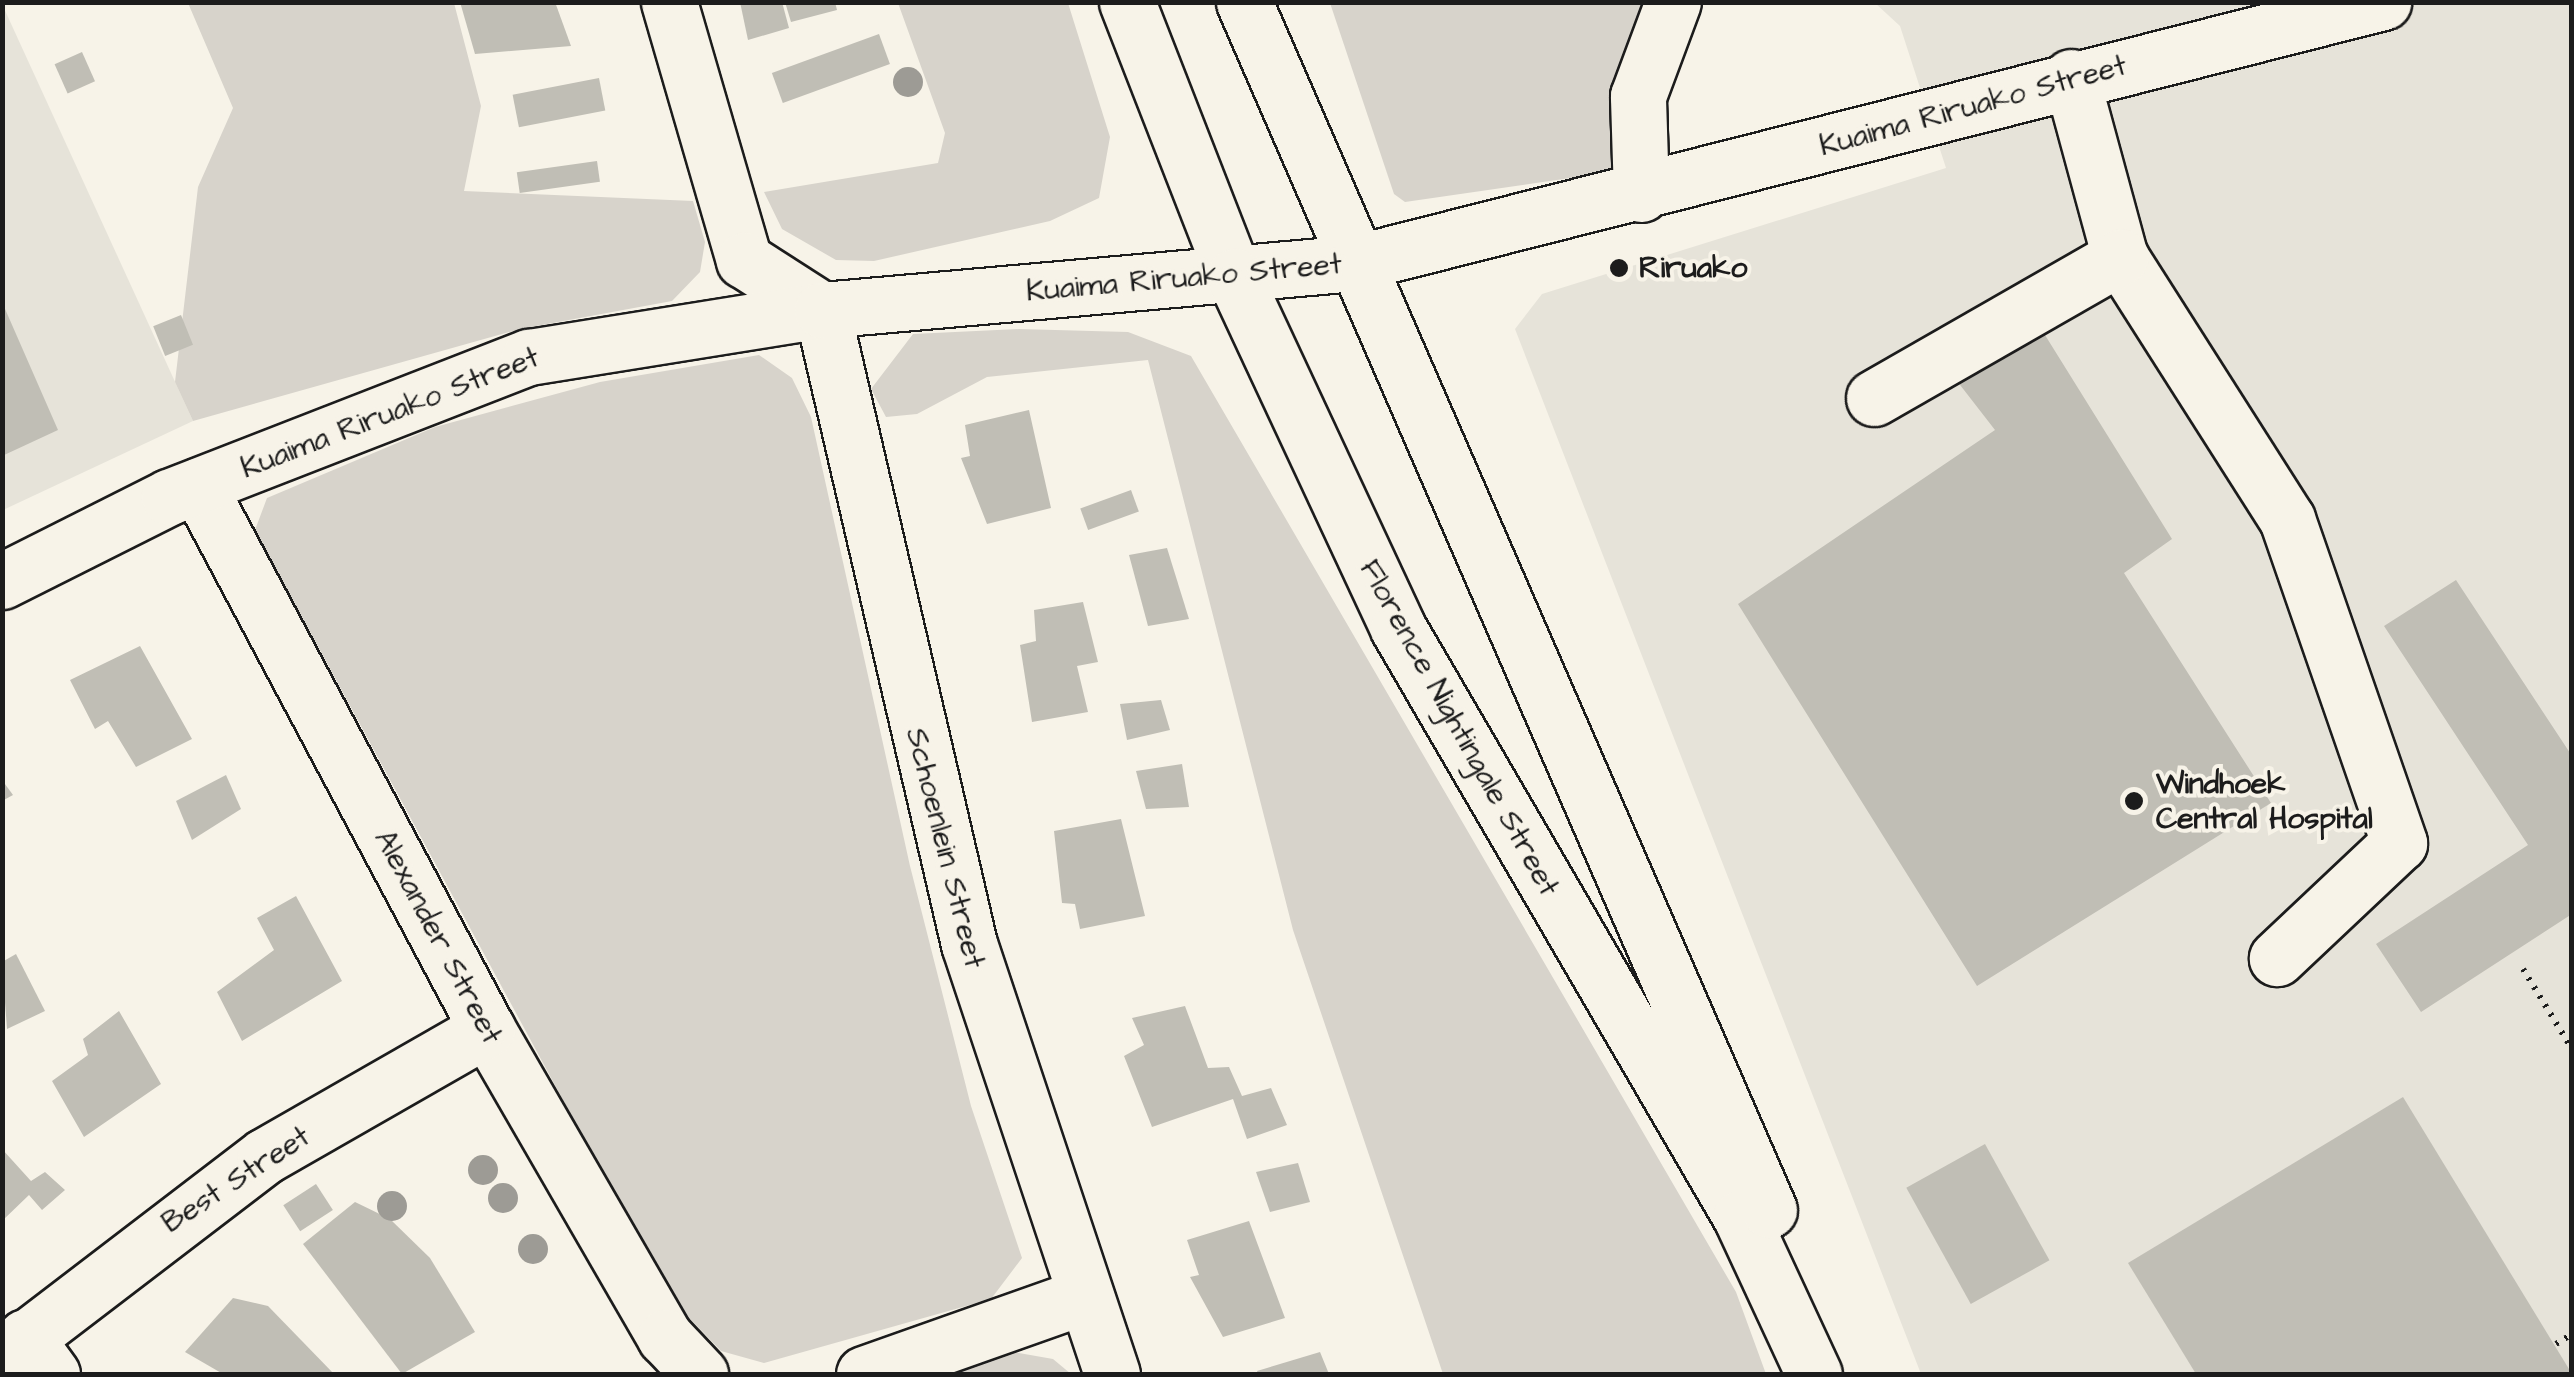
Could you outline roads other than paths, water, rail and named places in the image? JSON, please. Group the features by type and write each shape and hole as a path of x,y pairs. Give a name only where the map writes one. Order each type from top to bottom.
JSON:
{"street":[{"path":"669,2 744,260 822,310"},
{"name":"Florence Nightingale Street","path":"1127,2 1234,276 1398,628 1741,1217 1814,1374"},
{"path":"1244,2 1836,1374"},
{"path":"1641,194 1638,96 1673,2"},
{"name":"Kuaima Riruako Street","path":"2,581 198,486 529,358 822,310 1355,263 1641,194 2071,77 2383,2"},
{"path":"2071,77 2120,257 2287,519 2399,843 2277,958"},
{"path":"1874,398 2120,257"},
{"name":"Schoenlein Street","path":"822,310 968,944 1112,1374"},
{"name":"Alexander Street","path":"198,486 487,1029 665,1337 700,1374"},
{"name":"Best Street","path":"27,1356 266,1156 487,1029"},
{"path":"864,1374 1084,1296"}],"place":[{"name":"Riruako","path":"1619,268"},
{"name":"Windhoek Central Hospital","path":"2134,801"}]}
